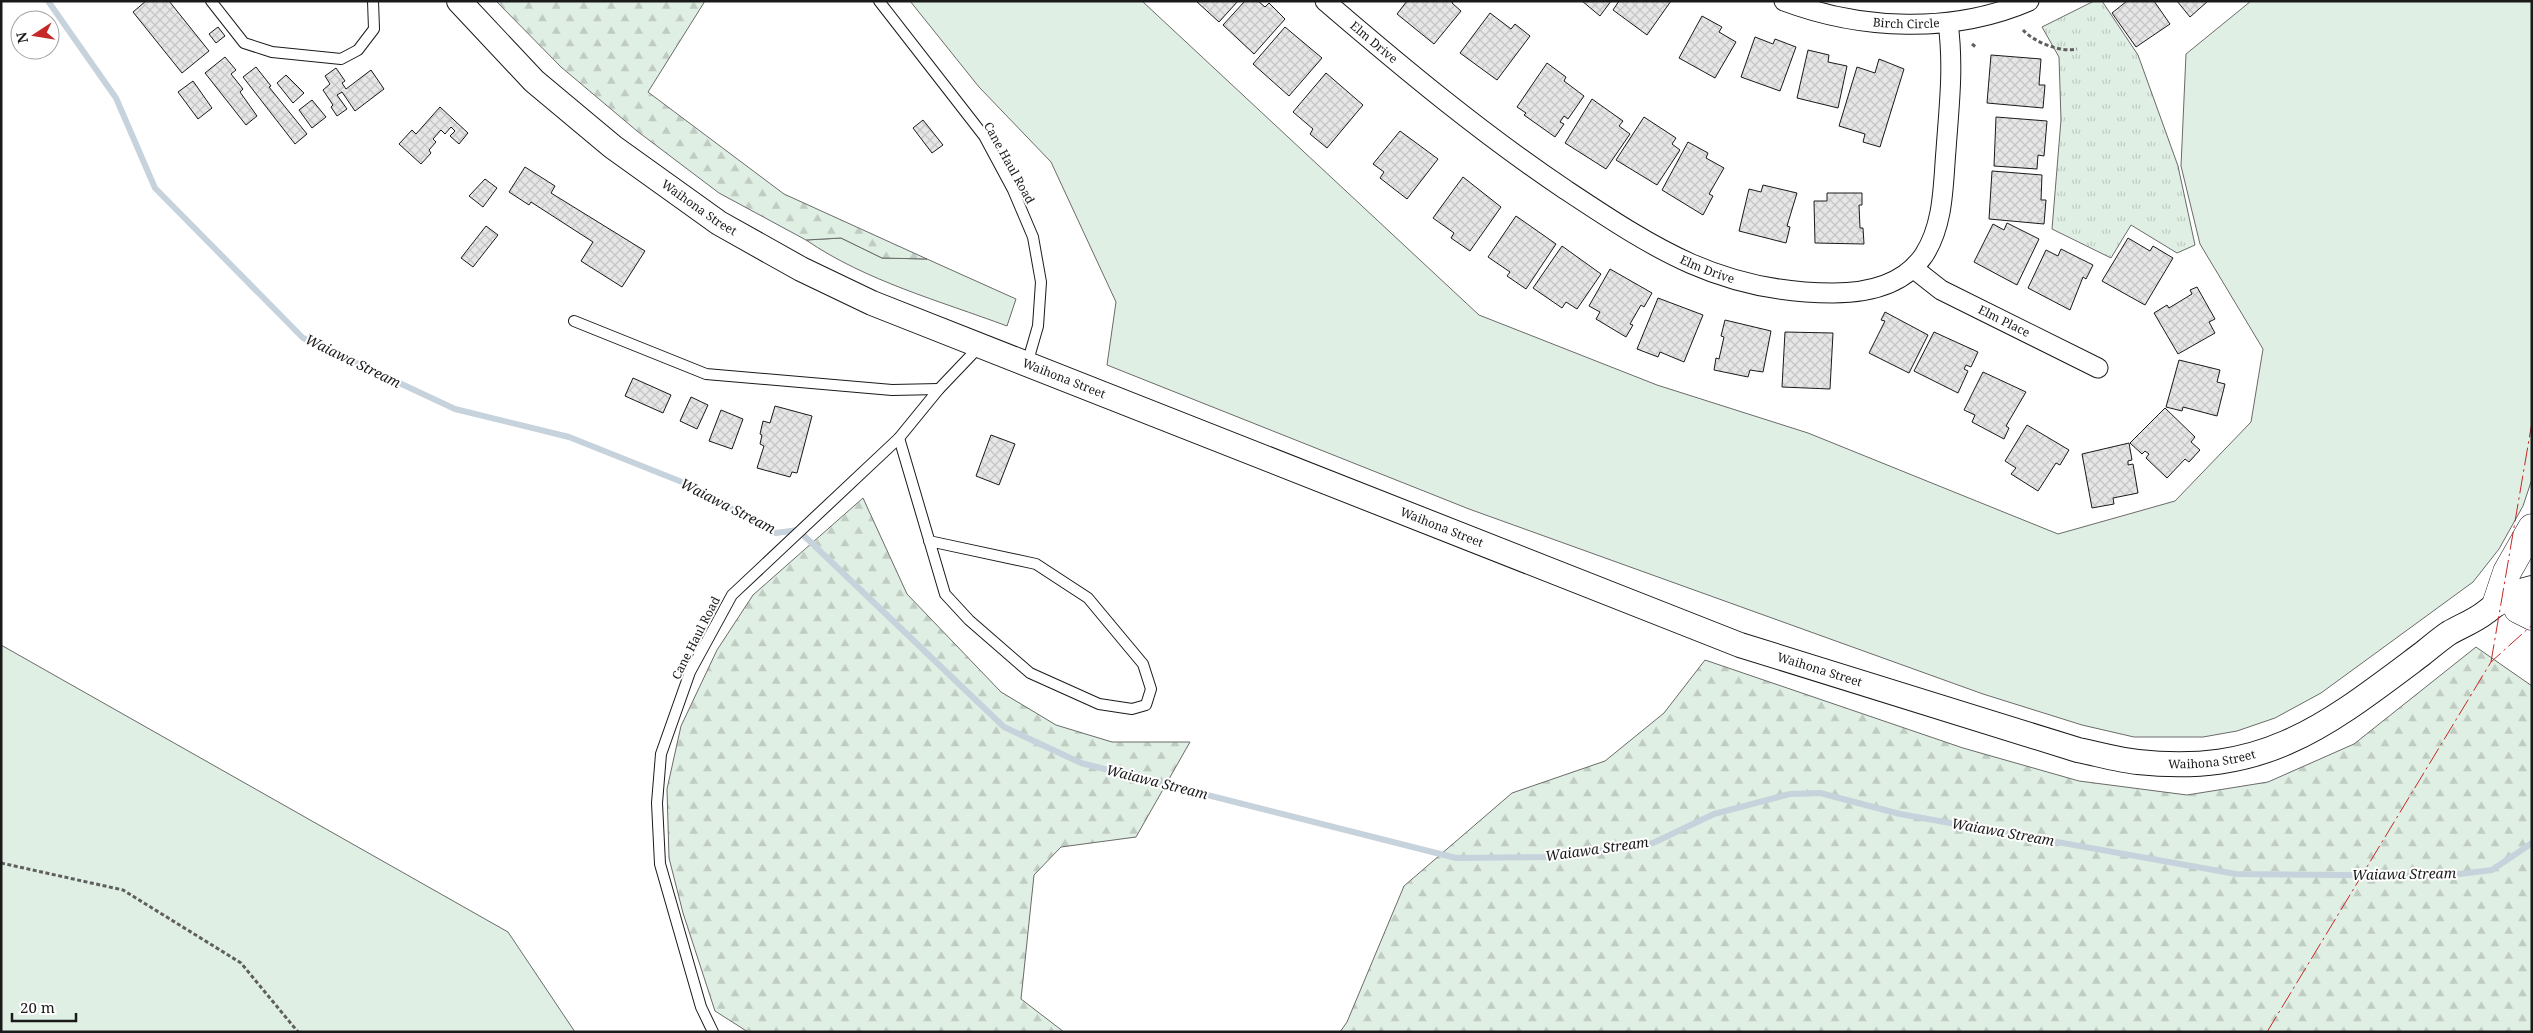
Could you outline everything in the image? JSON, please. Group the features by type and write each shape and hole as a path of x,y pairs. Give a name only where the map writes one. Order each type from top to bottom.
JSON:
{"main road":[{"path":"2516,606 2507,572 2532,528"}],"street":[{"name":"Waihona Street","path":"460,1 534,81 613,147 719,223 801,269 863,299 1026,365 1740,645 2078,750 2135,762 2208,764 2244,758 2280,746 2312,732 2448,634 2516,606"},
{"name":"Elm Drive","path":"1325,1 1407,72 1514,155 1645,242 1695,267 1744,284 1789,292 1816,293 1854,292 1871,289 1895,280 1913,268 1932,240 1942,204 1952,56 1948,23"},
{"name":"Birch Circle","path":"1784,1 1806,9 1845,18 1896,24 1948,23 2010,10 2029,1"},
{"name":"Elm Place","path":"1913,268 1941,290 2098,368"}],"lane":[{"path":"211,1 244,43 272,52 341,59 358,50 374,29 373,1"},
{"name":"Cane Haul Road","path":"879,1 984,136 1013,190 1033,237 1041,282 1038,326 1026,365"},
{"path":"574,321 706,374 892,390 939,389"},
{"name":"Cane Haul Road","path":"714,1032 701,1007 660,864 657,803 661,754 690,672 732,595 899,438 939,389 980,346"},
{"path":"899,438 929,541 945,594 969,620 1030,673 1099,704 1132,709 1146,705 1151,689 1143,664 1088,598 1036,564 929,541"}],"path":[{"path":"2023,30 2028,36 2061,49 2077,49"},
{"path":"1972,44 1977,48"},
{"path":"1,863 123,890 240,962 298,1032"}],"green space":[{"path":"496,1 705,1 648,92 784,194 927,259 882,258 841,238 806,240 719,193 637,131 561,67"},
{"path":"910,1 1142,1 1479,315 1657,385 1808,433 2058,534 2175,501 2251,422 2263,349 2200,244 2181,166 2186,54 2251,1 2532,1 2532,479 2523,506 2499,549 2473,582 2321,693 2275,718 2237,731 2203,737 2134,737 2082,725 1983,694 1469,509 1107,365 1116,302 1051,162 979,87"},
{"path":"2094,1 2102,1 2138,55 2178,166 2195,245 2177,253 2131,225 2111,258 2052,229 2061,120 2059,57 2042,27"},
{"path":"841,238 882,258 927,259 1016,299 1007,326 878,279 806,240"},
{"path":"863,498 907,594 1001,692 1056,725 1112,742 1190,742 1136,837 1061,847 1034,875 1021,999 1064,1032 748,1032 715,1011 683,913 669,858 667,789 681,726 717,650 753,595"},
{"path":"1,645 508,932 575,1032 1,1032"},
{"path":"2476,647 2532,686 2532,1032 1340,1032 1347,1022 1404,886 1512,793 1605,761 1664,713 1705,660 1963,748 2079,781 2187,795 2268,782 2354,744"}],"building":[{"path":"146,1 169,1 209,51 182,73 133,12"},
{"path":"1196,1 1238,1 1219,22"},
{"path":"1245,1 1258,1 1265,7 1269,3 1285,19 1254,54 1223,25"},
{"path":"1407,1 1453,1 1452,3 1461,11 1434,44 1397,14"},
{"path":"1582,1 1611,1 1600,16"},
{"path":"1619,1 1671,1 1647,35 1613,10"},
{"path":"2127,1 2154,1 2170,24 2136,47 2112,13"},
{"path":"2177,1 2208,1 2190,17"},
{"path":"1490,13 1511,29 1515,24 1530,36 1497,80 1460,53"},
{"path":"1702,16 1722,27 1719,32 1736,42 1715,78 1679,58"},
{"path":"218,27 225,36 216,43 209,34"},
{"path":"1285,27 1322,58 1289,96 1253,64"},
{"path":"1755,37 1773,44 1775,39 1796,47 1780,91 1741,77"},
{"path":"1808,50 1829,55 1828,62 1847,66 1838,108 1797,98"},
{"path":"1991,55 2041,59 2039,85 2045,85 2043,108 1987,103"},
{"path":"225,57 236,70 231,74 243,89 240,92 257,116 246,125 205,73"},
{"path":"1879,59 1904,69 1880,147 1863,142 1865,134 1839,126 1857,67 1875,73"},
{"path":"1547,63 1566,77 1564,81 1584,96 1568,119 1564,116 1560,122 1564,124 1555,137 1524,115 1526,113 1517,107"},
{"path":"256,67 271,86 269,87 307,134 295,144 243,77"},
{"path":"336,68 345,81 342,83 346,89 371,70 384,89 355,111 342,92 337,95 347,109 337,116 331,107 333,105 323,90 330,84 325,76"},
{"path":"1326,73 1363,105 1327,148 1310,134 1313,129 1293,112"},
{"path":"286,75 304,93 293,103 277,83"},
{"path":"193,81 212,108 198,119 178,92"},
{"path":"1592,99 1623,121 1619,126 1630,134 1606,169 1565,143"},
{"path":"312,100 326,117 312,128 299,110"},
{"path":"440,107 468,133 459,144 450,136 455,131 451,127 445,134 441,130 433,139 436,142 429,150 431,153 421,164 399,144 412,130 416,134"},
{"path":"1644,117 1676,138 1672,144 1680,150 1657,185 1616,160"},
{"path":"1996,117 2047,121 2044,156 2038,155 2037,169 1994,166"},
{"path":"923,120 943,145 932,153 913,128"},
{"path":"1400,131 1438,159 1407,199 1380,178 1384,172 1373,164"},
{"path":"1688,142 1708,153 1706,158 1724,168 1709,194 1713,196 1703,215 1662,190"},
{"path":"525,167 555,186 551,193 645,251 622,287 581,261 593,242 531,202 529,205 509,192"},
{"path":"1992,171 2042,175 2041,200 2046,200 2044,224 1989,219"},
{"path":"1463,177 1501,207 1470,251 1451,238 1454,233 1433,218"},
{"path":"485,179 497,188 483,207 469,196"},
{"path":"1763,185 1797,193 1787,226 1790,227 1786,243 1739,231 1749,189 1761,192"},
{"path":"1827,193 1862,193 1862,205 1859,205 1860,228 1863,228 1864,244 1815,243 1814,201 1827,201"},
{"path":"1516,216 1556,244 1526,289 1507,276 1510,272 1488,257"},
{"path":"2007,223 2039,239 2017,285 1974,262 1993,224 2004,230"},
{"path":"486,226 498,235 473,267 461,258"},
{"path":"2128,238 2150,251 2153,246 2173,258 2145,305 2102,281"},
{"path":"1562,246 1601,274 1577,309 1566,302 1562,308 1533,288"},
{"path":"2061,249 2093,265 2086,279 2083,277 2070,310 2028,288 2046,250 2058,256"},
{"path":"1610,269 1652,293 1644,307 1641,305 1630,324 1633,325 1626,337 1596,319 1600,312 1589,306"},
{"path":"2197,287 2215,319 2209,322 2215,333 2178,354 2154,313 2167,305 2169,308 2192,294 2190,290"},
{"path":"1658,298 1703,315 1684,362 1660,352 1658,357 1637,349"},
{"path":"1885,312 1928,335 1909,373 1869,353 1885,321 1881,320"},
{"path":"1725,320 1771,331 1763,372 1750,370 1748,377 1714,370 1716,358 1719,359 1724,337 1721,336"},
{"path":"1785,332 1833,333 1830,389 1782,387"},
{"path":"1934,332 1978,352 1971,367 1966,365 1964,369 1968,371 1958,393 1914,371"},
{"path":"2179,360 2220,370 2217,382 2225,384 2217,416 2183,407 2182,411 2166,407"},
{"path":"1983,372 2026,392 2006,426 2009,428 2004,439 1972,422 1975,415 1964,410"},
{"path":"633,378 671,395 663,413 625,396"},
{"path":"691,397 708,405 697,429 680,421"},
{"path":"775,406 812,416 797,473 792,472 790,477 757,468 764,446 760,444 763,421 770,423"},
{"path":"2165,408 2195,437 2191,442 2200,450 2189,462 2185,459 2167,478 2146,458 2149,454 2145,451 2142,454 2130,443"},
{"path":"721,410 743,419 732,449 709,441"},
{"path":"2027,425 2069,450 2060,465 2056,463 2038,491 2011,474 2016,468 2005,461"},
{"path":"991,435 1015,444 999,485 976,476"},
{"path":"2129,443 2132,460 2128,461 2128,465 2133,464 2138,493 2113,498 2114,504 2092,508 2082,454"}],"waterway":[{"name":"Waiawa Stream","path":"48,1 116,98 155,188 303,338 455,409 569,437 687,484 776,533 798,530 1004,727 1081,763 1456,858 1558,857 1653,843 1714,814 1790,794 1820,793 1900,814 2236,874 2444,876 2492,870 2532,843"}],"power":[{"path":"2491,662 2532,422"},
{"path":"2267,1032 2491,662 2532,625"}]}
